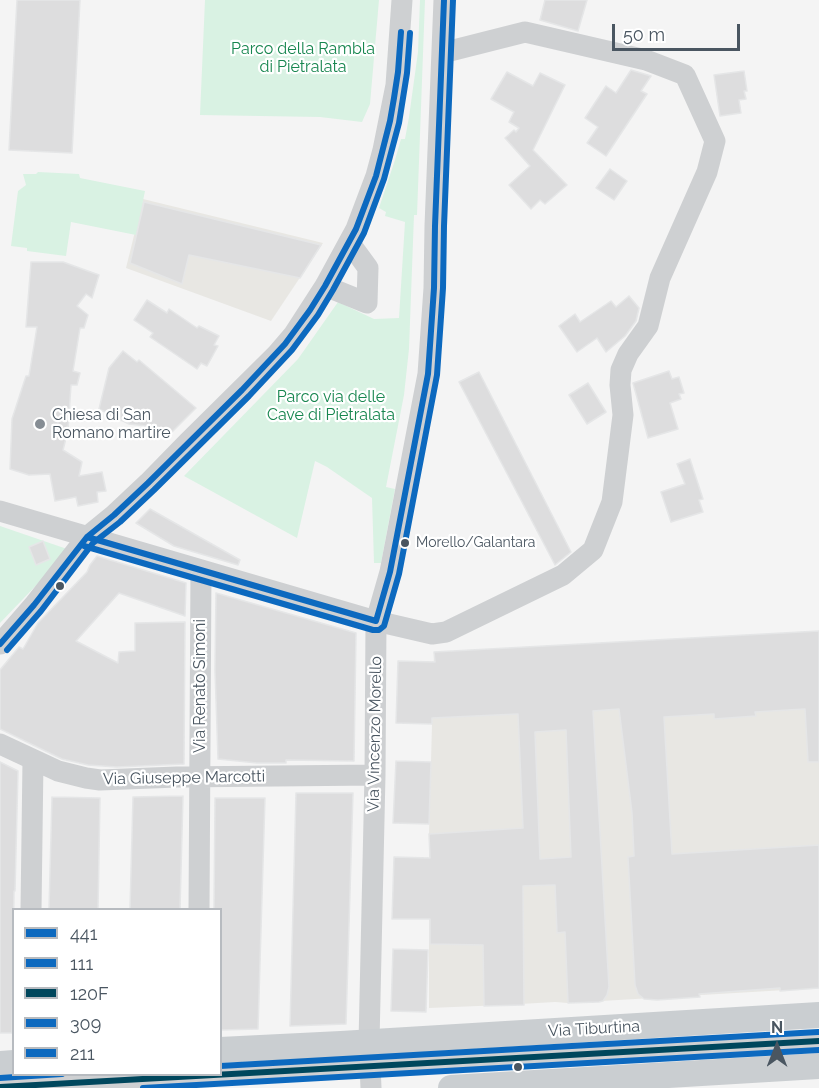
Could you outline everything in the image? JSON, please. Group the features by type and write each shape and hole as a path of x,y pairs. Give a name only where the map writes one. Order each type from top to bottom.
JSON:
{"main road":[{"name":"Via Tiburtina","path":"222,1050 370,1054 819,1015"},
{"path":"451,1088 819,1066"}],"street":[{"path":"0,644 87,537 148,483 276,355 294,334 325,286 364,211 376,176 390,121 398,72 402,0"},
{"name":"Via Vincenzo Morello","path":"370,1054 376,621 390,572 428,374 434,288 444,0"},
{"path":"0,511 376,621 432,634 446,632 563,575 593,550 612,502 624,415 620,385 621,370 628,354 648,327 660,278 707,172 715,141 684,75 646,60 525,32 442,53"},
{"path":"325,286 367,303 368,268 349,242"},
{"name":"Via Renato Simoni","path":"199,908 201,570"},
{"name":"Via Giuseppe Marcotti","path":"0,744 58,771 100,780 375,775"},
{"path":"31,908 33,760"},
{"name":"Via Tiburtina","path":"222,1067 370,1054 819,1041"},
{"path":"370,1054 371,1088"},
{"name":"Via Tiburtina","path":"0,1087 123,1076"}],"shaded area":[{"path":"143,199 323,243 271,321 126,268"},
{"path":"819,631 819,988 568,1003 429,1008 429,834 434,652"}],"green space":[{"name":"Parco della Rambla di Pietralata","path":"205,0 379,0 370,104 362,122 320,117 200,115"},
{"name":"Parco via delle Cave di Pietralata","path":"420,0 425,0 417,215 414,215 409,349 404,395 386,487 395,489 381,563 374,563 372,498 315,461 297,538 184,476 298,359 338,302 374,319 399,318 405,222 385,216 386,212 379,208 401,139 405,139 418,52"},
{"path":"38,172 79,174 80,178 145,191 136,235 71,222 66,256 27,251 27,248 11,246 18,191 26,185 23,174"},
{"path":"0,526 70,550 0,623"}],"building":[{"path":"17,0 80,0 72,153 9,150"},
{"path":"545,0 587,0 578,31 540,20"},
{"path":"631,70 651,76 641,91 647,94 606,156 587,143 598,127 585,118 606,86 616,93"},
{"path":"744,71 747,91 744,91 746,99 739,100 741,113 720,116 714,75"},
{"path":"507,72 533,86 540,73 565,85 533,150 567,185 545,204 540,200 531,209 509,185 530,166 505,138 519,128 509,122 514,112 491,99"},
{"path":"610,169 627,181 614,200 596,188"},
{"path":"144,202 321,245 300,278 189,255 182,284 130,263"},
{"path":"31,262 63,262 99,275 92,298 86,294 77,306 88,315 84,328 80,328 73,371 80,373 77,385 71,385 68,430 63,450 82,462 79,476 102,472 106,491 97,492 98,502 78,506 76,497 55,501 50,474 29,475 10,469 12,419 26,376 29,376 37,327 26,327"},
{"path":"629,296 639,308 636,321 625,336 606,352 597,338 577,352 559,326 575,314 580,322 611,301 616,307"},
{"path":"147,300 167,313 169,309 197,328 199,326 219,336 214,345 218,346 207,366 201,363 197,369 150,337 153,333 134,320"},
{"path":"123,351 137,362 139,360 196,408 170,434 146,426 129,424 99,409 109,368"},
{"path":"669,371 672,379 679,377 684,393 679,394 681,399 670,403 678,429 648,438 633,383"},
{"path":"479,372 571,552 555,565 459,382"},
{"path":"588,383 606,412 587,424 569,395"},
{"path":"690,459 703,499 699,500 703,512 671,522 661,492 685,484 677,464"},
{"path":"150,509 240,560 238,565 174,546 136,523"},
{"path":"43,541 50,559 36,565 29,547"},
{"path":"97,556 186,583 185,616 119,593 76,641 118,663 119,652 135,651 135,623 185,622 184,764 117,767 88,765 62,759 0,729 0,670 19,647 23,649 38,623 87,572"},
{"path":"216,593 356,633 354,761 286,760 286,763 257,763 218,759 215,670"},
{"path":"819,631 819,762 808,762 805,709 755,712 756,716 714,719 714,714 664,717 672,854 819,845 819,988 780,991 780,988 699,994 700,997 657,1000 644,999 638,994 635,985 628,857 634,856 632,813 619,709 593,711 609,987 607,995 603,1001 599,1002 568,1003 565,932 557,933 555,885 523,886 524,1005 484,1006 483,945 430,944 430,919 392,919 394,857 430,858 429,834 523,828 518,714 432,718 432,724 396,723 398,661 435,662 434,652","holes":["566,730 571,857 540,859 535,732"]},
{"path":"396,761 431,762 429,824 393,823"},
{"path":"0,762 18,771 15,891 12,908 12,1033 0,1033"},
{"path":"296,793 353,793 346,1024 290,1026"},
{"path":"183,796 180,908 130,908 133,797"},
{"path":"52,797 100,798 98,908 49,908"},
{"path":"215,798 265,798 258,1029 222,1030 222,908 214,908"},
{"path":"393,949 428,950 426,1012 391,1011"}],"transit line":[{"name":"441","path":"87,537 376,621 390,572 428,374 434,288 444,0"},
{"name":"111","path":"84,546 373,630 379,630 384,626 399,574 437,375 443,288 453,0"},
{"name":"441","path":"0,644 87,537 148,483 242,390 285,344 310,310 356,229 376,176 394,98 401,32"},
{"name":"111","path":"7,650 41,611 93,543 120,522 154,490 249,396 292,350 318,315 364,233 384,179 399,123 407,73 410,33"},
{"name":"211","path":"222,1066 818,1032"},
{"name":"120F","path":"222,1075 819,1041"},
{"name":"309","path":"143,1088 819,1050"},
{"name":"211","path":"0,1078 31,1076"},
{"name":"120F","path":"0,1087 196,1076"}],"place":[{"name":"Chiesa di San Romano martire","path":"40,424"},
{"name":"Morello/Galantara","path":"405,543"}]}
